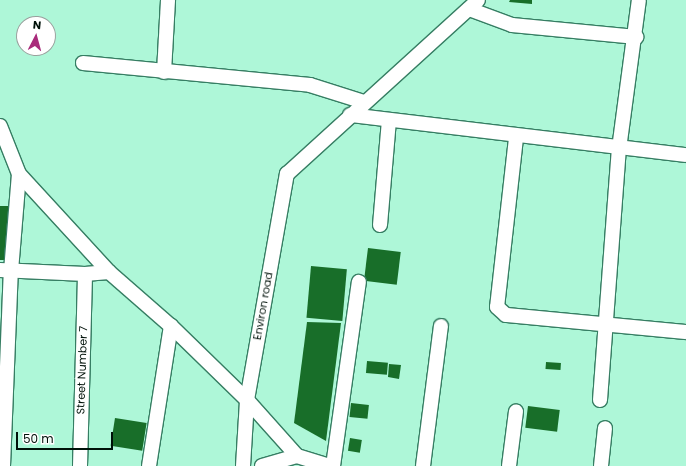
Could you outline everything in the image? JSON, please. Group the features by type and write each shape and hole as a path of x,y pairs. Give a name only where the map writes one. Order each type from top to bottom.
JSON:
{"street":[{"path":"164,72 168,0"},
{"path":"600,400 619,149 636,37 639,0"},
{"path":"473,4 512,25 636,37"},
{"name":"Environ road","path":"243,466 247,400 286,174 473,4"},
{"path":"84,63 164,72 310,85 364,102"},
{"path":"350,115 516,138 686,155"},
{"path":"380,225 389,120"},
{"path":"0,126 19,174 109,272 171,326 247,400 297,456 331,466 358,282"},
{"path":"516,138 495,298 497,307 506,314 606,326 624,324 686,332"},
{"path":"3,466 6,270 19,174"},
{"path":"6,270 85,274 109,272"},
{"name":"Street Number 7","path":"80,466 85,274"},
{"path":"149,466 171,326"},
{"path":"423,466 441,326"},
{"path":"509,466 516,411"},
{"path":"601,466 605,428"},
{"path":"262,466 297,456"}],"building":[{"path":"510,0 532,0 532,4 509,2"},
{"path":"0,206 10,206 8,260 0,260"},
{"path":"368,248 401,252 397,285 364,281"},
{"path":"311,266 347,269 342,321 306,318"},
{"path":"307,322 341,323 326,441 294,423"},
{"path":"367,361 388,363 387,375 366,373"},
{"path":"546,362 561,363 560,370 546,369"},
{"path":"389,364 401,365 399,379 388,377"},
{"path":"351,403 369,405 367,419 350,417"},
{"path":"528,406 560,410 557,432 525,428"},
{"path":"115,418 147,423 142,451 111,446"},
{"path":"350,438 362,440 360,453 348,451"}]}
